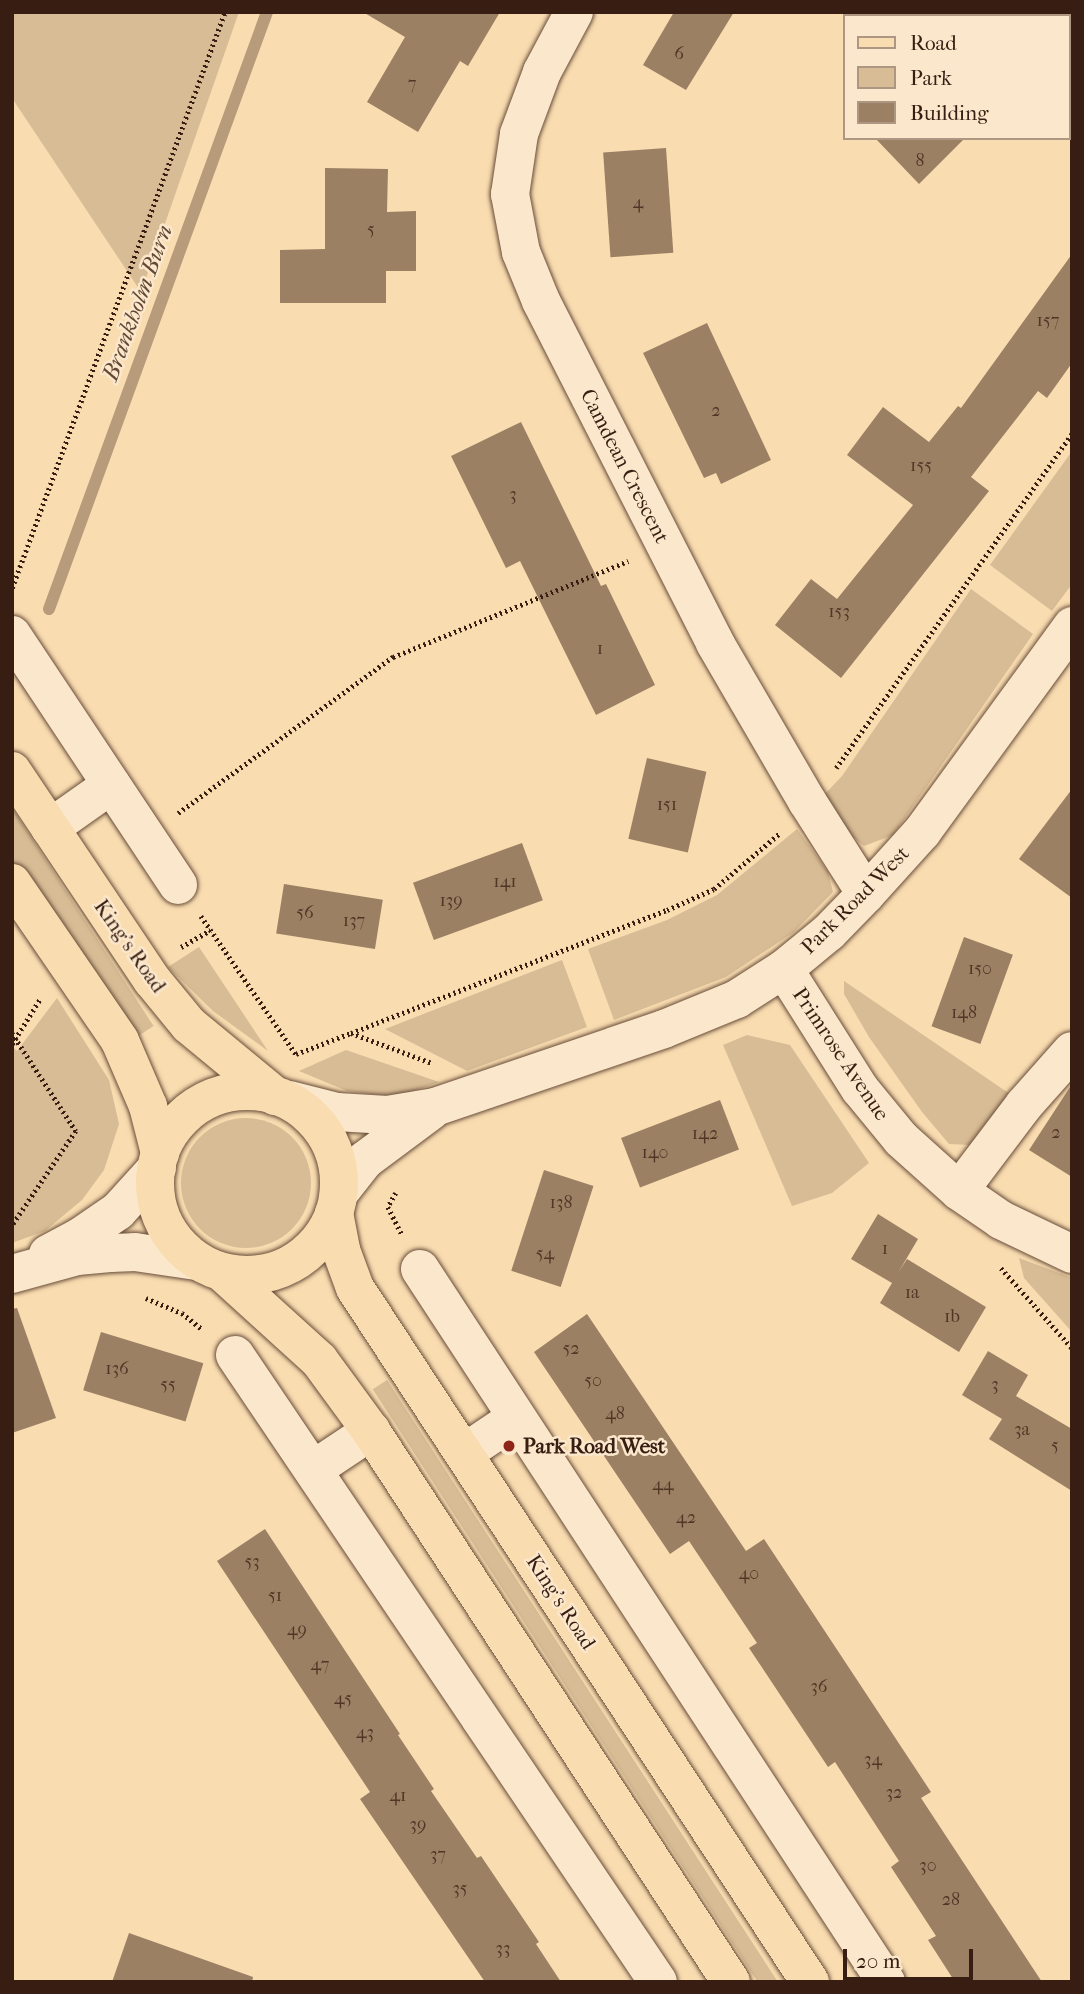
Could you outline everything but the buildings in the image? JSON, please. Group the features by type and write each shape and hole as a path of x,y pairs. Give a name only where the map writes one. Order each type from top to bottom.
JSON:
{"main road":[{"name":"King's Road","path":"12,771 152,980 189,1025 282,1098 315,1119 332,1145 340,1174 336,1203 341,1250 355,1288 810,1982"},
{"path":"12,883 120,1041 148,1105 159,1161"},
{"path":"282,1098 259,1092 228,1093 198,1104 175,1125 159,1161 155,1184 160,1214 174,1241 210,1267 319,1360 372,1431 731,1982"},
{"path":"210,1267 253,1275 282,1269 307,1254 327,1231 336,1203"}],"street":[{"name":"Camdean Crescent","path":"574,12 542,72 519,134 510,194 521,252 541,301 715,643 807,801 866,894"},
{"name":"Park Road West","path":"282,1098 337,1112 387,1115 435,1108 664,1029 737,999 784,969 828,932 922,832 1072,626"},
{"path":"12,635 178,885"},
{"path":"50,828 111,785"},
{"name":"Primrose Avenue","path":"784,969 860,1089 901,1139 959,1191 1001,1220 1072,1254"},
{"path":"959,1191 1024,1104 1072,1051"},
{"name":"Park Road West","path":"336,1203 365,1160 435,1108"},
{"path":"12,1273 80,1237 118,1211 159,1161"},
{"path":"12,1273 77,1256 135,1252 210,1267"},
{"path":"420,1269 886,1982"},
{"path":"235,1355 658,1982"},
{"path":"464,1453 516,1418"},
{"path":"314,1469 372,1431"}],"path":[{"path":"12,588 225,12"},
{"path":"146,836 393,657 664,545"},
{"path":"174,952 211,930"},
{"path":"14,1042 43,993"},
{"path":"12,1033 14,1042 76,1131 12,1226"},
{"path":"1001,1220 996,1262 1072,1349"},
{"path":"135,1293 182,1313 235,1355"}],"green space":[{"path":"12,12 239,12 141,292 12,98"},
{"path":"1070,454 1072,584 1052,611 990,565"},
{"path":"971,589 1033,634 893,835 864,846 842,828 822,797 842,776"},
{"path":"12,808 154,1026 128,1042 12,863"},
{"path":"797,829 828,872 833,892 794,932 726,977 614,1020 588,949 667,920 717,895"},
{"path":"199,947 268,1051 213,1011 168,967"},
{"path":"562,960 587,1027 467,1071 385,1029"},
{"path":"844,981 1010,1094 970,1145 949,1144 922,1112 869,1037 844,994"},
{"path":"57,998 109,1080 119,1124 104,1170 82,1200 45,1231 12,1243 12,1046 17,1051"},
{"path":"747,1035 790,1045 869,1163 832,1193 792,1206 723,1045"},
{"path":"346,1050 439,1082 396,1097 347,1091 299,1071"},
{"path":"246,1118 271,1123 292,1137 306,1158 311,1183 306,1208 292,1229 271,1243 246,1248 221,1243 200,1229 186,1208 181,1183 186,1158 200,1137 221,1123"},
{"path":"1019,1258 1072,1278 1072,1332 1024,1278"},
{"path":"387,1380 778,1982 758,1982 373,1389"}],"waterway":[{"name":"Brankholm Burn","path":"49,609 267,12"}],"place":[{"name":"Park Road West","path":"509,1446"}]}
